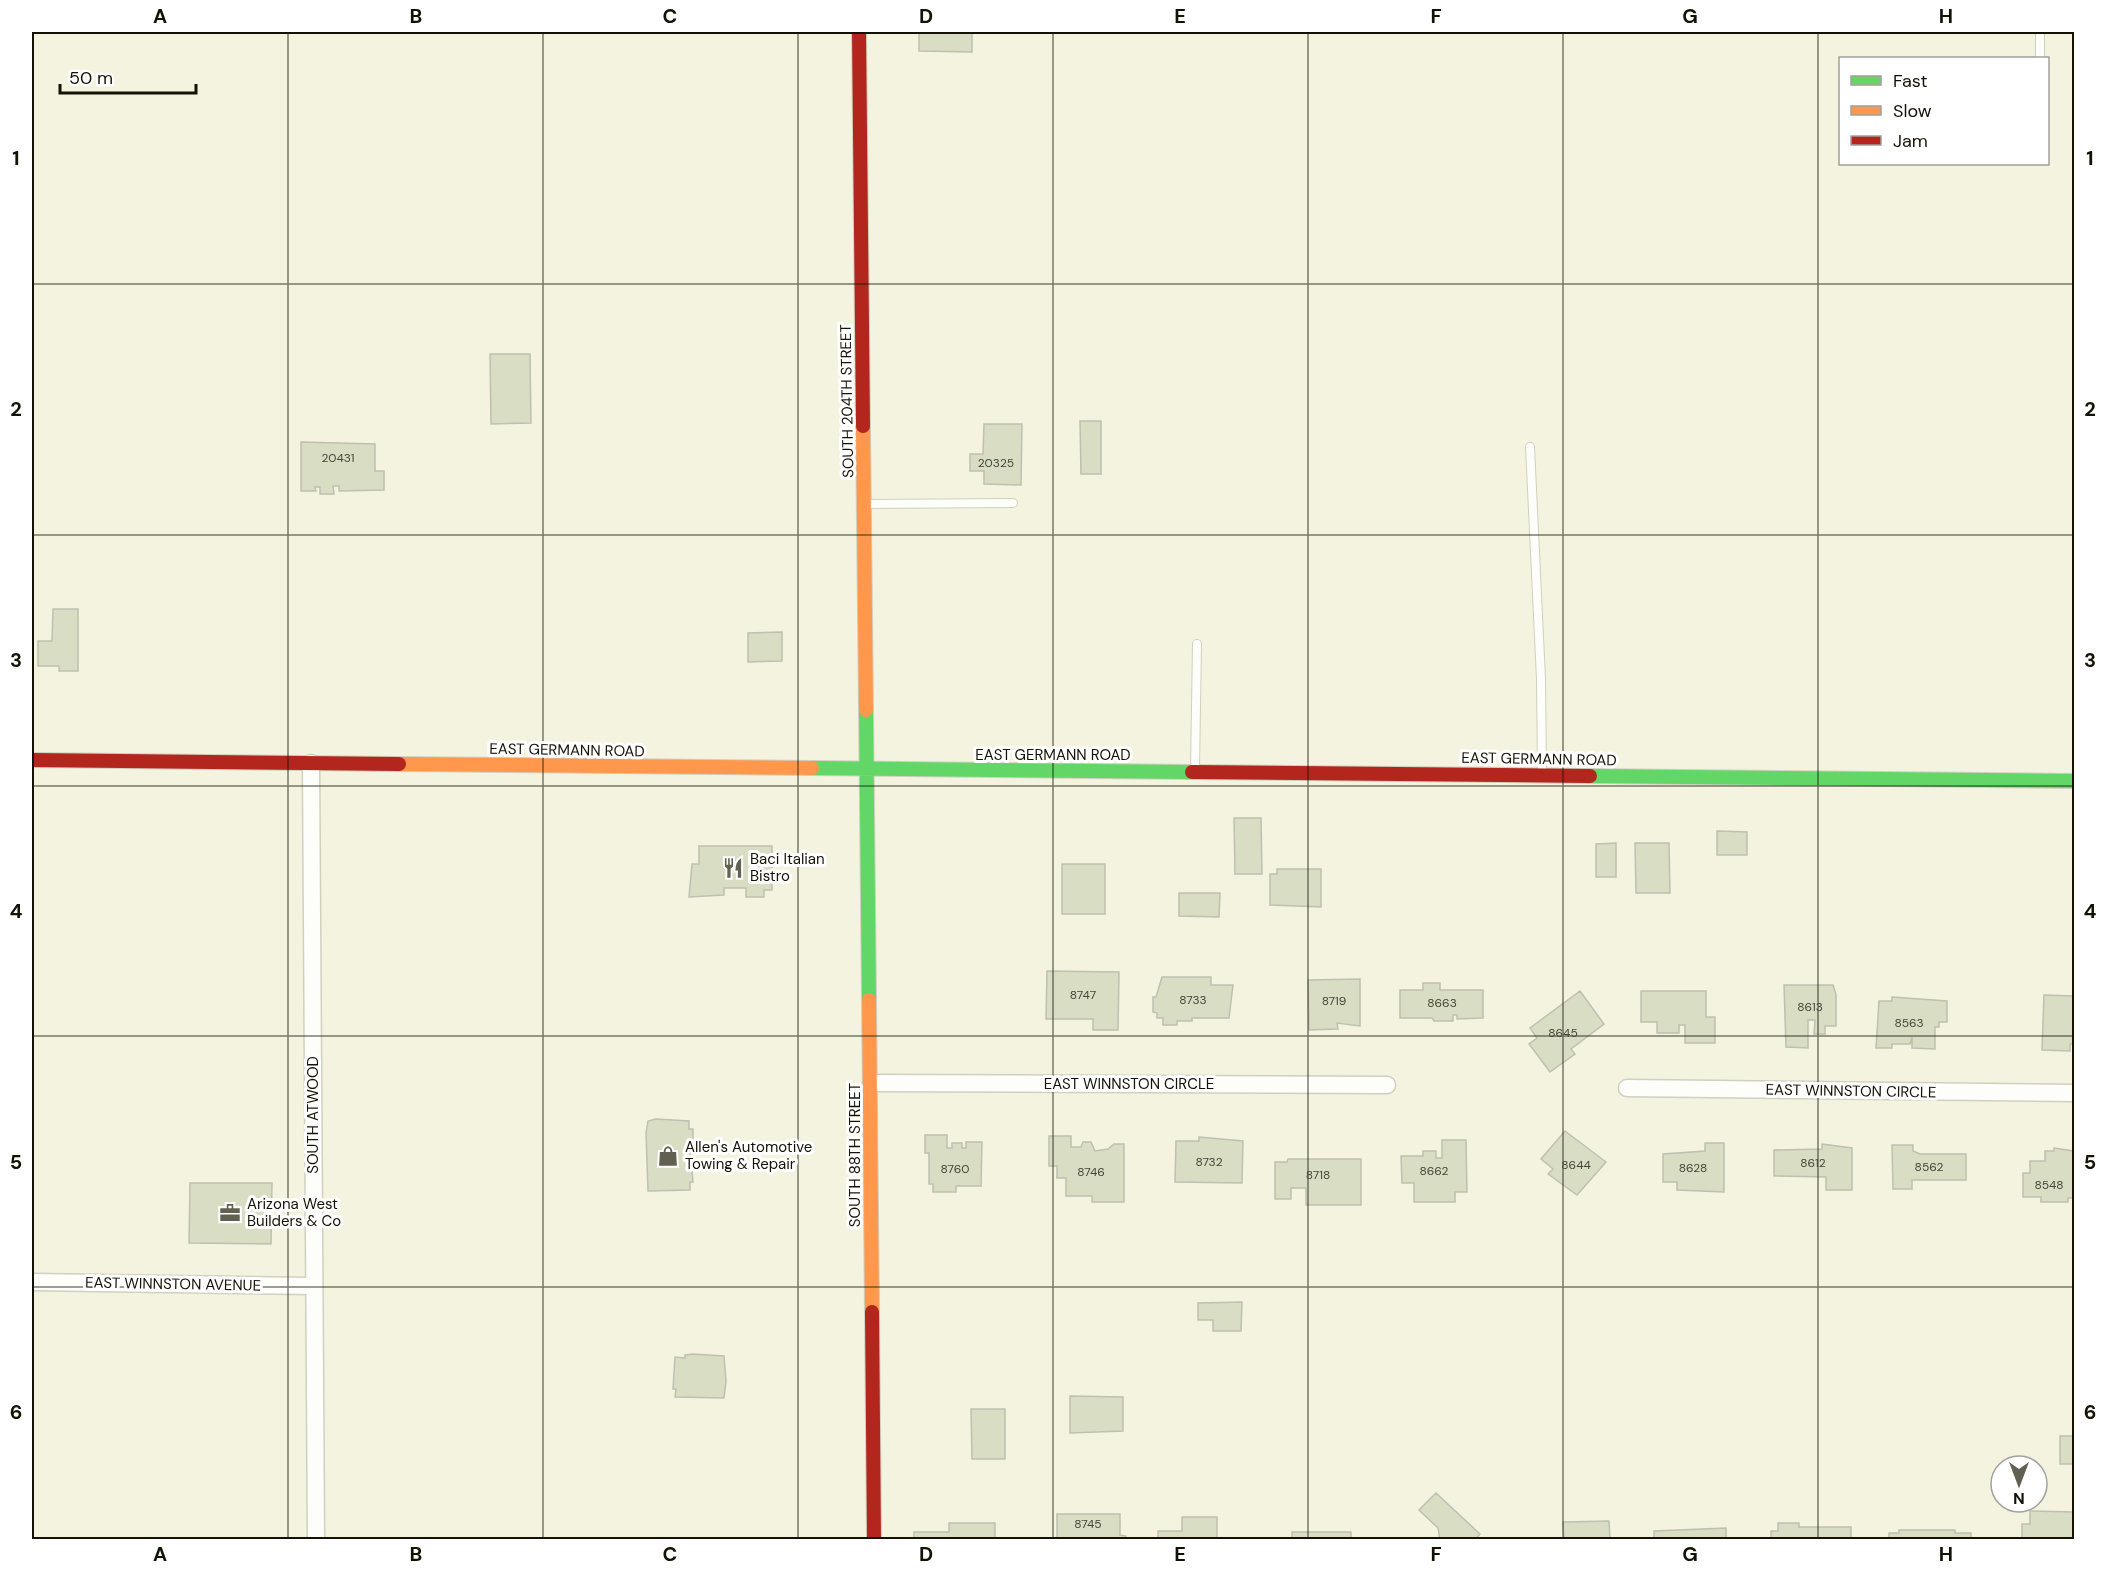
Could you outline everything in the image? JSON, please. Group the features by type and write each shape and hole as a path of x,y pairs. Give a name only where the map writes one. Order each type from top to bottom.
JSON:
{"street":[{"name":"SOUTH 204TH STREET","path":"859,32 867,770"},
{"name":"EAST GERMANN ROAD","path":"32,760 2074,781"},
{"name":"SOUTH ATWOOD","path":"311,763 316,1539"},
{"name":"SOUTH 88TH STREET","path":"867,770 874,1539"},
{"name":"EAST WINNSTON CIRCLE","path":"871,1083 1387,1085"},
{"name":"EAST WINNSTON CIRCLE","path":"1627,1088 2074,1093"},
{"name":"EAST WINNSTON AVENUE","path":"32,1282 314,1286"}],"lane":[{"path":"2040,32 2040,57"},
{"path":"1530,447 1541,679 1542,776"},
{"path":"864,504 1013,503"},
{"path":"1195,773 1197,644"}],"building":[{"path":"919,32 972,32 972,52 919,51"},
{"path":"490,354 530,354 531,423 491,424"},
{"path":"1080,421 1101,421 1101,474 1081,474"},
{"path":"984,424 1022,424 1021,485 984,484 984,471 970,471 970,454 983,454"},
{"path":"301,442 375,444 375,471 384,471 384,490 339,491 339,486 333,486 334,494 320,494 320,487 315,487 316,491 301,491"},
{"path":"53,609 78,609 78,671 59,671 59,666 38,666 38,641 52,641"},
{"path":"782,632 782,661 748,662 748,633"},
{"path":"1234,818 1261,818 1262,874 1235,874"},
{"path":"1717,831 1747,832 1747,855 1717,855"},
{"path":"1616,843 1616,877 1596,877 1596,844"},
{"path":"1635,843 1669,843 1670,893 1636,893"},
{"name":"Baci Italian Bistro","path":"699,846 772,846 772,890 764,890 764,897 746,897 746,888 724,888 724,895 689,897 692,864 699,864"},
{"path":"1062,864 1105,864 1105,914 1062,914"},
{"path":"1277,869 1321,869 1321,907 1270,905 1270,874 1277,874"},
{"path":"1179,893 1220,893 1219,917 1179,916"},
{"path":"1047,971 1119,972 1118,1030 1093,1030 1093,1019 1046,1019"},
{"path":"1162,977 1211,977 1211,985 1233,985 1229,1018 1192,1018 1192,1021 1177,1021 1177,1025 1163,1025 1163,1018 1157,1018 1157,1013 1153,1012 1153,997 1156,997"},
{"path":"1360,979 1360,1026 1337,1023 1338,1029 1309,1030 1308,980"},
{"path":"1423,983 1440,983 1440,990 1483,990 1483,1018 1457,1019 1457,1015 1453,1015 1453,1021 1434,1021 1432,1018 1400,1018 1400,990 1423,990"},
{"path":"1784,985 1833,985 1836,994 1836,1026 1825,1026 1825,1034 1814,1034 1815,1020 1808,1020 1808,1048 1786,1047"},
{"path":"1580,991 1604,1024 1571,1049 1575,1054 1550,1072 1529,1044 1537,1038 1530,1028"},
{"path":"1641,991 1706,991 1706,1017 1715,1017 1715,1043 1685,1043 1685,1025 1679,1025 1679,1033 1657,1033 1657,1022 1641,1022"},
{"path":"2044,995 2074,996 2074,1044 2070,1044 2070,1051 2042,1050"},
{"path":"1892,997 1947,1001 1947,1022 1939,1022 1939,1027 1935,1027 1935,1049 1912,1048 1912,1037 1910,1044 1892,1044 1892,1048 1876,1048 1879,1001 1892,1001"},
{"name":"Allen's Automotive Towing & Repair","path":"656,1119 689,1121 689,1129 693,1129 693,1147 690,1147 693,1182 690,1182 690,1190 648,1191 646,1133 648,1121"},
{"path":"1565,1131 1606,1162 1577,1195 1548,1174 1553,1169 1541,1159"},
{"path":"925,1135 947,1135 947,1148 952,1148 952,1143 962,1143 962,1148 966,1148 966,1142 982,1142 981,1186 956,1186 956,1192 933,1192 933,1184 929,1184 929,1153 925,1153"},
{"path":"1049,1136 1071,1136 1071,1147 1081,1147 1083,1142 1091,1142 1095,1151 1108,1149 1114,1144 1124,1144 1124,1202 1092,1202 1092,1196 1066,1196 1066,1178 1057,1178 1057,1166 1049,1166"},
{"path":"1199,1137 1243,1141 1242,1183 1175,1182 1176,1141 1199,1141"},
{"path":"1442,1140 1466,1140 1467,1192 1455,1192 1455,1202 1414,1202 1414,1183 1402,1183 1401,1156 1423,1156 1423,1151 1436,1151 1436,1158 1442,1158"},
{"path":"1705,1143 1724,1143 1724,1192 1677,1190 1677,1182 1663,1182 1663,1154 1705,1151"},
{"path":"1822,1144 1852,1148 1852,1190 1826,1190 1826,1177 1774,1176 1774,1150 1822,1149"},
{"path":"1892,1145 1913,1145 1913,1151 1920,1154 1966,1154 1966,1180 1912,1180 1912,1189 1893,1189"},
{"path":"2054,1148 2073,1151 2074,1198 2068,1198 2068,1202 2041,1202 2041,1197 2023,1197 2023,1173 2030,1173 2030,1161 2045,1161 2045,1151 2054,1151"},
{"path":"1288,1159 1361,1159 1361,1205 1306,1205 1306,1188 1291,1188 1291,1199 1275,1199 1275,1162 1287,1162"},
{"name":"Arizona West Builders & Co","path":"190,1183 272,1183 271,1244 189,1243"},
{"path":"1242,1302 1241,1331 1213,1331 1213,1320 1198,1320 1198,1303"},
{"path":"685,1355 724,1356 726,1381 724,1398 675,1397 676,1389 673,1389 675,1357 685,1358"},
{"path":"1070,1396 1123,1397 1123,1431 1070,1433"},
{"path":"971,1409 1005,1409 1005,1459 972,1459"},
{"path":"2060,1436 2074,1436 2074,1464 2060,1464"},
{"path":"1436,1493 1480,1534 1475,1540 1440,1540 1438,1528 1419,1510"},
{"path":"2074,1512 2074,1540 2022,1540 2022,1524 2030,1524 2030,1514"},
{"path":"1057,1514 1120,1514 1120,1535 1126,1536 1125,1540 1057,1540"},
{"path":"1182,1517 1217,1517 1217,1540 1158,1540 1158,1531 1182,1531"},
{"path":"1609,1521 1610,1540 1564,1540 1563,1522"},
{"path":"949,1523 995,1523 995,1540 914,1540 914,1532 949,1532"},
{"path":"1778,1523 1799,1523 1799,1527 1851,1527 1851,1540 1771,1540 1771,1531 1778,1531"},
{"path":"1726,1528 1726,1540 1654,1540 1654,1531"},
{"path":"1899,1530 1955,1530 1955,1533 1971,1533 1971,1540 1889,1540 1889,1533 1899,1533"},
{"path":"1292,1532 1351,1532 1351,1540 1292,1540"}],"traffic: fast":[{"path":"866,710 869,1000"},
{"path":"812,768 1192,772"},
{"path":"1590,776 2074,781"}],"traffic: slow":[{"path":"863,426 866,710"},
{"path":"399,764 812,768"},
{"path":"869,1000 872,1312"}],"traffic: jam":[{"path":"859,32 863,426"},
{"path":"32,760 399,764"},
{"path":"1192,772 1590,776"},
{"path":"872,1312 874,1540"}],"place":[{"name":"Baci Italian Bistro","path":"733,868"},
{"name":"Allen's Automotive Towing & Repair","path":"668,1156"},
{"name":"Arizona West Builders & Co","path":"230,1213"}]}
